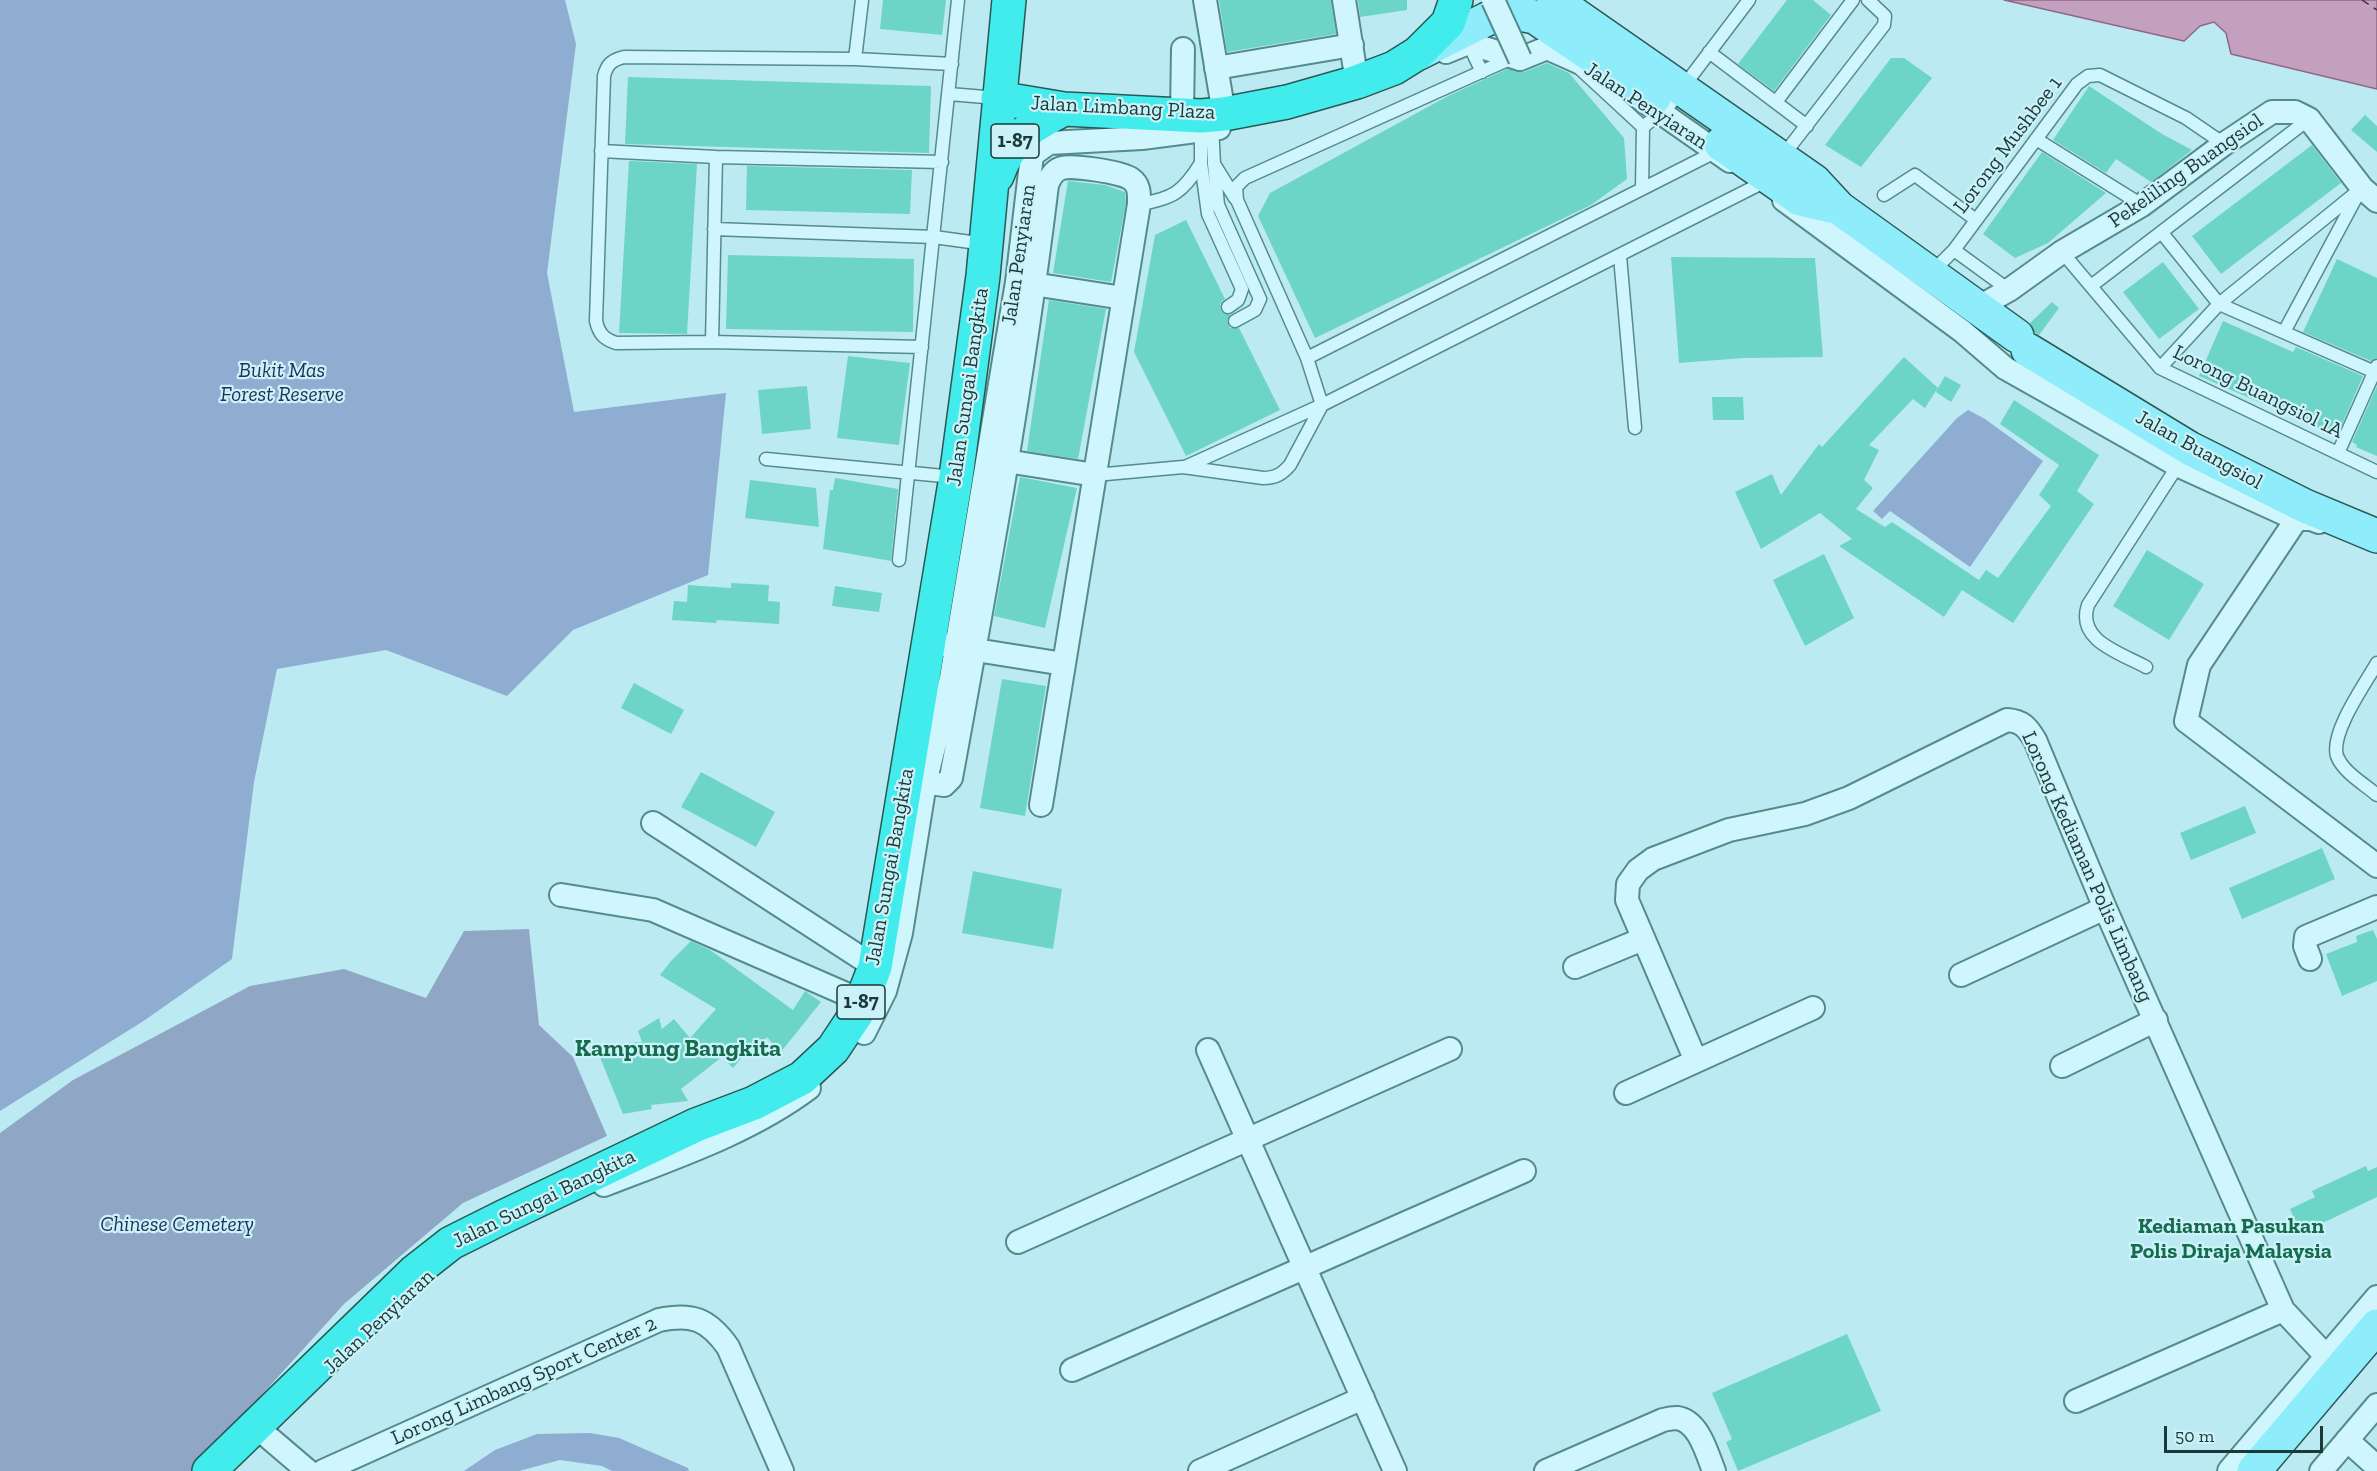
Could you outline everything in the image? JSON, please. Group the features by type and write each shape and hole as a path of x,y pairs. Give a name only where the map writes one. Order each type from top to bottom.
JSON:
{"highway":[{"name":"Jalan Sungai Bangkita","path":"209,1471 260,1431 414,1272 451,1243 696,1125 754,1103 802,1078 833,1049 857,1013 875,967 915,781 948,677 953,646 956,477 983,276 1009,0"},
{"name":"Jalan Limbang Plaza","path":"998,98 1064,109 1205,120 1287,102 1357,82 1394,68 1418,53 1448,22 1456,0"},
{"path":"1003,48 1031,89 1064,109"},
{"name":"1-87","path":"990,195 1004,157 1018,136 1064,109"}],"main road":[{"path":"1554,0 1720,149 1771,173"},
{"path":"1418,53 1465,38 1487,19 1509,12 1535,17 1670,103 1771,173"},
{"name":"Jalan Buangsiol","path":"1771,173 1800,199 1839,208 2183,457 2300,513 2377,536"},
{"path":"2254,1471 2333,1364 2375,1333"}],"street":[{"path":"1205,0 1216,68 1205,120"},
{"path":"1344,0 1357,82"},
{"path":"1493,0 1517,58"},
{"path":"1465,38 1517,58"},
{"name":"Jalan Penyiaran","path":"953,646 1026,283 1032,154 1049,142 1142,138 1205,120 1272,118 1320,106 1465,38"},
{"path":"1216,68 1352,45"},
{"name":"Jalan Penyiaran","path":"1517,58 1546,48 1670,103"},
{"path":"1183,49 1205,120"},
{"name":"Pekeliling Buangsiol","path":"1977,308 2009,290 2062,252 2142,205 2271,112 2295,112 2309,119"},
{"path":"2309,119 2369,195"},
{"path":"915,781 945,785 951,777 948,677 953,646 1006,462 1026,283 1047,185 1052,174 1060,168 1071,167 1124,175 1132,179 1138,187 1139,204 1041,805"},
{"path":"1771,173 2005,368 2183,457"},
{"path":"983,276 1123,298"},
{"path":"1006,462 1095,475"},
{"path":"2377,550 2300,513 2199,665 2186,721 2377,866"},
{"path":"953,646 1064,664"},
{"name":"Lorong Kediaman Polis Limbang","path":"1696,1061 1627,900 1628,885 1638,870 1653,859 1729,830 1805,814 1849,798 2007,720 2018,720 2035,740 2105,908 2283,1310 2333,1364"},
{"name":"Jalan Penyiaran","path":"226,1471 260,1431 307,1390 432,1269 469,1245 548,1207 723,1136 772,1113 823,1078 863,1034 885,992 901,933 915,781"},
{"path":"653,823 875,967"},
{"path":"561,895 653,910 862,1001"},
{"path":"2310,958 2305,946 2306,937 2377,907"},
{"path":"1961,975 2105,908"},
{"path":"1575,968 1643,939"},
{"path":"1626,1093 1813,1008"},
{"path":"2062,1066 2156,1020"},
{"path":"1018,1242 1450,1049"},
{"path":"1208,1050 1395,1471"},
{"path":"1072,1370 1524,1171"},
{"path":"2229,1471 2333,1364 2377,1298"},
{"path":"2076,1401 2283,1310"},
{"name":"Lorong Limbang Sport Center 2","path":"323,1471 659,1320 679,1316 699,1319 716,1330 728,1347 782,1471"},
{"path":"1200,1471 1363,1398"},
{"path":"2321,1471 2377,1405"},
{"path":"1546,1471 1663,1420 1677,1418 1690,1423 1698,1434 1714,1471"},
{"path":"260,1431 308,1471"},
{"path":"2347,1440 2369,1466"}],"lane":[{"path":"855,59 862,0"},
{"path":"899,560 950,94 958,0"},
{"path":"1642,189 1643,127 1670,103 1749,0"},
{"path":"1776,102 1853,0"},
{"path":"1183,467 1322,405 1620,256 1771,173 1884,25 1885,16 1868,0"},
{"path":"1465,38 1482,72"},
{"path":"1709,52 1807,126"},
{"path":"922,347 711,342 616,343 606,339 599,332 596,321 603,76 606,66 614,59 624,57 855,59 952,63"},
{"path":"1237,200 1236,187 1245,178 1517,58"},
{"path":"1569,58 1643,127"},
{"name":"Lorong Mushbee 1","path":"1930,274 1954,250 2077,84 2088,76 2100,75 2186,118 2224,144"},
{"path":"950,94 998,98"},
{"path":"2091,286 2162,234 2309,119"},
{"path":"1205,120 1208,214 1242,289 1238,300 1228,307"},
{"path":"2036,139 2142,205"},
{"path":"1307,358 1720,149"},
{"path":"600,152 942,162"},
{"path":"711,342 716,157"},
{"path":"1095,475 1183,467 1274,478 1290,465 1322,405 1307,358 1237,200 1208,163"},
{"path":"1139,204 1163,200 1179,191 1208,163"},
{"path":"1208,163 1218,205 1260,299 1255,310 1235,321"},
{"path":"1884,195 1915,175 1976,220"},
{"path":"2160,368 2218,304 2369,195"},
{"path":"2284,332 2369,195"},
{"path":"714,229 934,237 985,244"},
{"path":"2162,234 2218,304 2376,371 2338,453"},
{"path":"1954,250 2009,290"},
{"name":"Lorong Buangsiol 1A","path":"2062,252 2160,368 2377,472"},
{"path":"1620,256 1635,428"},
{"path":"2146,667 2097,641 2085,625 2085,615 2088,605 2183,457"},
{"path":"766,459 956,477"},
{"path":"2377,663 2340,730 2336,743 2338,757 2346,769 2377,795"}],"green space":[{"name":"Bukit Mas Forest Reserve","path":"0,0 565,0 576,44 547,273 574,412 726,393 708,575 573,630 507,696 386,650 277,669 254,782 232,959 145,1020 0,1111"},
{"path":"1968,410 1985,419 2043,461 1970,567 1890,511 1882,519 1873,511 1957,418"},
{"name":"Chinese Cemetery","path":"529,929 539,1025 573,1057 607,1136 463,1203 344,1304 193,1471 0,1471 0,1133 73,1080 250,986 344,969 426,998 464,931"},
{"path":"590,1433 619,1438 688,1468 689,1471 612,1471 602,1466 560,1460 519,1471 464,1471 495,1450 537,1434"}],"shaded area":[{"path":"2004,0 2377,0 2377,89 2231,54 2226,33 2214,22 2200,26 2184,41"}],"building":[{"path":"883,0 946,0 942,35 880,29"},
{"path":"1219,0 1331,0 1336,34 1227,52"},
{"path":"1358,0 1407,0 1407,10 1360,17"},
{"path":"1787,0 1813,0 1831,15 1774,91 1738,64"},
{"path":"1891,58 1904,58 1932,78 1861,167 1825,145"},
{"path":"1547,63 1569,73 1624,138 1627,179 1591,205 1315,338 1258,216 1270,193 1448,96 1507,69 1524,72"},
{"path":"628,77 931,86 929,153 625,144"},
{"path":"2089,86 2162,134 2192,150 2151,182 2116,159 2106,173 2053,140"},
{"path":"2365,115 2377,126 2377,152 2351,130"},
{"path":"2312,145 2341,183 2221,274 2192,236"},
{"path":"2042,152 2106,193 2048,243 2015,258 1983,234"},
{"path":"629,161 697,164 687,334 619,333"},
{"path":"747,166 912,170 910,214 746,210"},
{"path":"1068,181 1105,185 1125,192 1126,203 1111,282 1053,273"},
{"path":"1186,220 1225,299 1220,304 1221,311 1230,315 1227,321 1230,328 1239,328 1280,410 1186,456 1134,352 1155,235"},
{"path":"728,255 914,259 913,332 726,329"},
{"path":"1671,257 1815,258 1823,357 1743,358 1679,363"},
{"path":"2337,259 2377,278 2377,358 2371,361 2303,332"},
{"path":"2163,262 2199,309 2159,339 2123,292"},
{"path":"1049,300 1106,309 1078,459 1027,451"},
{"path":"2052,302 2059,308 2039,335 2035,333 2030,323"},
{"path":"2223,321 2293,352 2296,347 2363,376 2337,436 2199,376"},
{"path":"848,356 910,363 899,445 837,438"},
{"path":"1904,357 1938,388 1945,376 1961,385 1951,402 1936,392 1937,389 1925,408 1913,399 1869,445 1879,450 1864,480 1873,488 1856,509 1885,527 1892,522 1979,580 1986,570 1998,578 2051,506 2039,495 2059,465 2000,424 2014,400 2099,455 2077,491 2094,504 2013,623 1962,590 1944,617 1839,546 1852,539 1820,513 1761,549 1735,492 1772,474 1781,495 1819,444 1822,447"},
{"path":"807,386 811,429 762,434 758,390"},
{"path":"2377,386 2377,456 2356,447 2357,445 2352,442"},
{"path":"1712,397 1743,397 1744,420 1713,420"},
{"path":"1020,477 1077,488 1045,628 994,616"},
{"path":"835,478 898,489 891,561 823,549 830,490 833,490"},
{"path":"750,480 816,488 819,527 745,518"},
{"path":"2147,550 2204,584 2169,640 2113,606"},
{"path":"1824,554 1854,618 1805,646 1773,580"},
{"path":"731,583 769,585 768,601 780,602 779,624 672,620 674,601 687,602 688,585 731,588"},
{"path":"835,586 882,593 879,612 832,606"},
{"path":"1002,679 1046,686 1025,816 980,808"},
{"path":"634,683 684,710 671,734 621,708"},
{"path":"701,772 775,812 756,847 681,807"},
{"path":"2245,806 2256,833 2191,860 2180,833"},
{"path":"2322,848 2335,879 2242,919 2229,888"},
{"path":"973,871 1062,889 1053,949 962,933"},
{"path":"2373,930 2377,939 2377,981 2342,996 2326,954 2357,942 2356,936"},
{"path":"691,941 710,950 793,1010 805,991 821,1002 780,1053 767,1037 762,1043 756,1040 733,1068 722,1057 681,1089 688,1101 651,1105 652,1109 623,1114 595,1045 642,1042 638,1031 659,1018 662,1029 674,1019 690,1038 716,1009 660,975"},
{"path":"2366,1166 2368,1171 2377,1167 2377,1197 2310,1229 2308,1225 2299,1229 2290,1209 2315,1197 2312,1191"},
{"path":"1847,1334 1881,1411 1738,1471 1726,1442 1732,1439 1712,1393"}],"ferry route":[{"path":"2362,0 2377,10"}],"district":[{"name":"Kampung Bangkita","path":"678,1049"},
{"name":"Kediaman Pasukan Polis Diraja Malaysia","path":"2231,1240"}]}
